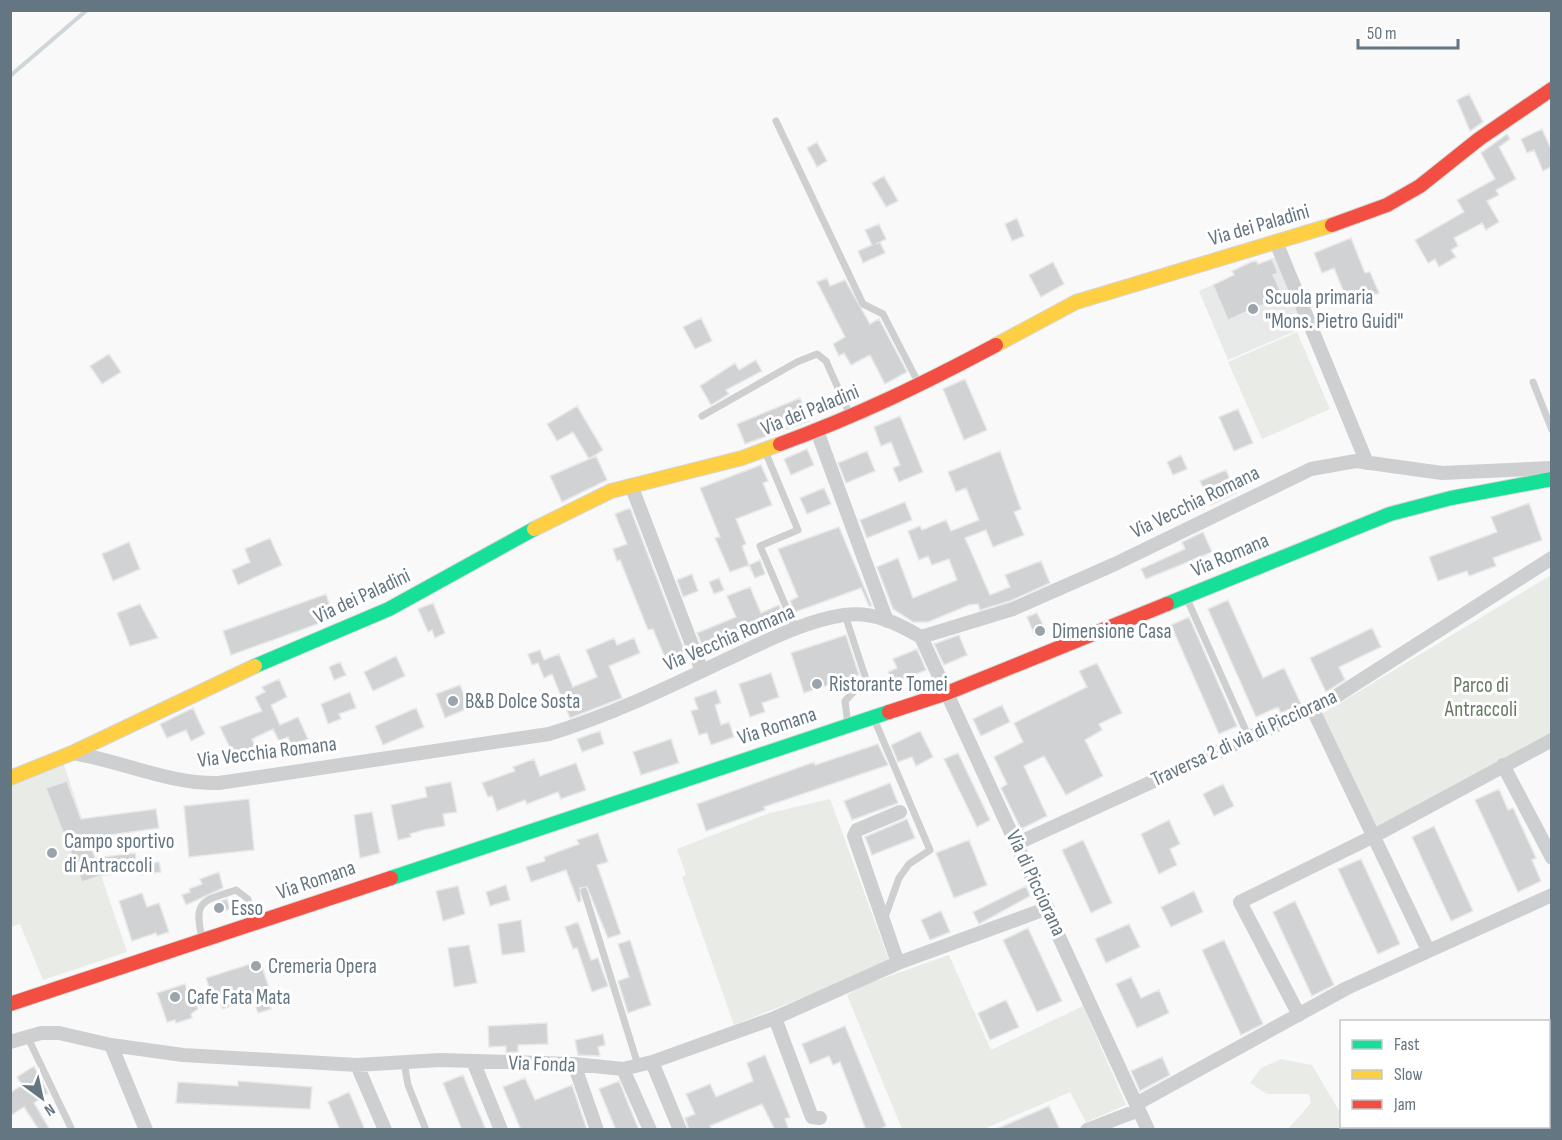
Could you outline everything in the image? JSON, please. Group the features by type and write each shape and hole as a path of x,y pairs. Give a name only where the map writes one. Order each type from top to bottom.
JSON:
{"street":[{"name":"Via dei Paladini","path":"72,753 238,674 389,609 594,498 631,485 765,451 851,418 920,387 1076,302 1350,220 1398,199 1436,174 1495,128 1551,89"},
{"path":"1276,242 1367,463"},
{"path":"817,431 888,621"},
{"name":"Via Vecchia Romana","path":"72,753 108,759 179,781 199,783 278,776 406,754 549,734 576,726 796,630 845,615 865,615 888,621 921,637 1013,609 1125,560 1311,469 1339,462 1367,463 1442,473 1551,468"},
{"path":"1457,472 1464,482 1467,495"},
{"path":"1442,473 1450,498"},
{"name":"Via Romana","path":"10,1004 947,693 1376,519 1450,498 1551,479"},
{"path":"631,485 702,671"},
{"name":"Traversa 2 di via di Picciorana","path":"1018,843 1313,710 1422,643 1551,558"},
{"name":"Via di Picciorana","path":"921,637 1048,908 1148,1130"},
{"path":"1313,710 1428,950"},
{"path":"1299,1015 1240,902 1374,836 1551,740"},
{"path":"10,778 72,753"},
{"path":"1503,765 1551,858"},
{"path":"898,963 854,836 857,830 900,812"},
{"path":"1087,1130 1137,1107 1347,988 1551,895"},
{"name":"Via Fonda","path":"10,1042 27,1036 60,1033 111,1045 183,1055 357,1065 473,1061 574,1064 623,1069 652,1062 775,1018 898,963 1048,908"},
{"path":"775,1018 812,1117 820,1118"},
{"path":"111,1045 146,1130"},
{"path":"473,1061 501,1130"},
{"path":"652,1062 680,1130"},
{"path":"574,1064 597,1130"},
{"path":"357,1065 385,1130"},
{"path":"623,1069 650,1130"}],"lane":[{"path":"776,121 847,265 859,296 871,309 883,315 920,387"},
{"path":"702,416 797,362 817,354 826,361 851,418"},
{"path":"1533,382 1551,430"},
{"path":"765,451 798,530 760,546 796,630"},
{"path":"1186,596 1247,734"},
{"path":"845,615 866,679 845,701 848,725"},
{"path":"874,717 930,850 909,864 899,878 883,920"},
{"path":"203,940 197,916 199,905 206,900 236,890 244,893 254,923"},
{"path":"584,891 638,1065"},
{"path":"27,1036 72,1130"},
{"path":"404,1062 408,1085 426,1130"}],"shaded area":[{"name":"Scuola primaria \"Mons. Pietro Guidi\"","path":"1277,256 1307,326 1228,360 1199,291 1234,275 1232,271 1256,260 1258,265"}],"green space":[{"path":"1297,332 1330,409 1262,439 1228,362"},
{"name":"Parco di Antraccoli","path":"1551,575 1551,735 1378,829 1320,715"},
{"name":"Campo sportivo di Antraccoli","path":"63,762 127,952 43,980 20,924 11,927 11,782"},
{"path":"830,799 890,963 734,1025 682,877 686,875 677,849 770,813"},
{"path":"949,955 991,1050 1083,1006 1126,1105 1086,1122 1070,1092 984,1129 902,1129 847,995 867,984"},
{"path":"1281,1059 1312,1065 1340,1112 1340,1128 1350,1129 1288,1129 1311,1103 1309,1094 1267,1094 1250,1083 1261,1068"}],"building":[{"path":"1469,94 1483,122 1470,131 1457,100"},
{"path":"1542,129 1551,149 1551,167 1543,171 1534,150 1527,153 1521,139"},
{"path":"1507,134 1510,139 1499,147 1516,179 1496,190 1499,195 1487,201 1499,222 1486,230 1482,223 1454,238 1458,246 1451,250 1456,257 1439,267 1435,259 1428,263 1415,240 1464,212 1457,200 1495,179 1481,153"},
{"path":"817,142 827,161 817,167 807,148"},
{"path":"884,176 898,201 886,207 872,183"},
{"path":"1017,218 1024,236 1012,241 1005,224"},
{"path":"879,224 886,239 880,242 885,253 863,263 858,251 872,245 865,230"},
{"path":"1351,238 1365,273 1370,272 1379,293 1349,305 1334,268 1322,273 1314,253"},
{"path":"1272,259 1278,273 1273,275 1283,296 1228,320 1213,285 1234,275 1232,271 1251,262 1256,261 1258,264"},
{"path":"1053,262 1064,284 1041,297 1029,275"},
{"path":"827,278 830,286 845,280 870,324 879,319 907,372 885,384 870,355 851,365 844,353 839,356 833,344 845,337 817,282"},
{"path":"701,318 712,341 695,349 683,327"},
{"path":"109,354 121,372 102,384 90,366"},
{"path":"756,360 762,371 726,390 729,394 711,405 700,386 735,363 739,370"},
{"path":"965,379 987,430 964,440 943,389"},
{"path":"800,398 809,421 745,444 737,424"},
{"path":"577,406 603,450 589,459 573,432 557,441 547,424"},
{"path":"1238,409 1253,443 1234,451 1219,417"},
{"path":"900,416 923,472 899,482 893,468 900,465 891,442 881,446 874,427"},
{"path":"807,449 814,465 791,475 784,459"},
{"path":"867,451 875,471 846,483 838,463"},
{"path":"1000,451 1021,509 1014,512 1024,535 993,547 986,530 965,538 990,595 1010,587 1005,575 1041,561 1050,583 1010,601 980,610 978,604 969,605 928,622 913,622 893,609 877,567 898,558 913,598 957,580 949,559 932,565 928,556 919,560 908,531 920,526 922,530 946,520 951,531 979,520 966,488 956,492 948,472"},
{"path":"1181,455 1187,469 1173,475 1167,462"},
{"path":"596,456 607,480 562,502 550,476"},
{"path":"761,465 768,481 763,483 772,505 736,519 746,544 742,546 749,565 730,572 715,538 720,537 700,488"},
{"path":"1226,470 1236,493 1211,505 1200,481"},
{"path":"824,488 831,504 807,514 800,498"},
{"path":"905,502 912,520 867,538 860,520"},
{"path":"1529,503 1542,540 1493,558 1496,566 1469,576 1467,571 1438,581 1429,557 1497,532 1491,517"},
{"path":"630,508 687,657 668,665 653,629 648,630 620,560 617,561 613,549 627,544 615,514"},
{"path":"839,527 872,606 869,606 861,588 795,612 790,601 798,597 778,549"},
{"path":"1203,532 1212,552 1146,579 1141,569 1185,549 1182,542"},
{"path":"270,538 282,565 238,585 232,570 250,562 245,549"},
{"path":"129,542 140,569 113,581 102,554"},
{"path":"760,560 765,574 755,578 749,565"},
{"path":"692,574 698,591 683,597 677,580"},
{"path":"719,578 724,590 714,594 709,582"},
{"path":"750,587 761,613 779,605 787,622 707,657 697,633 736,617 727,596"},
{"path":"326,594 334,618 231,655 223,631"},
{"path":"1228,600 1263,678 1284,668 1301,704 1281,713 1278,707 1256,717 1208,609"},
{"path":"433,603 445,633 435,638 432,630 428,632 418,609"},
{"path":"140,604 158,638 130,646 117,613"},
{"path":"1037,613 1046,631 1035,636 1027,617"},
{"path":"1189,617 1237,726 1219,734 1171,625"},
{"path":"1372,628 1381,647 1339,667 1345,680 1326,692 1310,658"},
{"path":"846,635 859,675 804,693 791,653"},
{"path":"959,635 967,655 944,665 934,644"},
{"path":"614,638 617,645 634,638 640,653 609,666 622,698 570,718 552,674 544,678 538,663 532,665 528,654 540,650 544,660 559,654 573,687 597,677 586,650"},
{"path":"917,649 926,670 893,684 888,672 897,668 893,659"},
{"path":"396,656 405,676 373,691 364,672"},
{"path":"340,662 346,675 334,680 329,667"},
{"path":"1097,663 1122,713 1099,724 1102,730 1085,740 1103,776 1066,795 1044,756 1024,766 1047,816 1021,829 1001,788 1007,784 994,757 1023,742 1014,723 1087,687 1079,671"},
{"path":"771,673 779,697 762,703 765,712 750,717 739,684"},
{"path":"279,679 287,697 271,705 280,725 298,717 308,739 292,746 288,737 279,741 273,729 252,739 259,754 238,764 220,727 262,711 255,697 265,692 262,687"},
{"name":"B&B Dolce Sosta","path":"460,685 469,708 445,718 436,694"},
{"path":"716,690 721,703 715,705 721,725 729,722 734,737 711,745 707,733 699,735 691,711 698,709 694,698"},
{"path":"350,692 356,708 339,714 341,719 328,724 321,704"},
{"path":"1002,705 1010,722 981,736 973,719"},
{"path":"193,708 205,734 191,741 186,730 167,738 160,724"},
{"path":"416,708 424,727 383,745 375,726"},
{"path":"600,731 604,744 582,752 577,739"},
{"path":"920,731 933,757 916,766 912,757 898,762 891,745"},
{"path":"671,739 679,763 641,775 633,752"},
{"path":"878,744 888,765 764,807 765,810 706,831 697,804 814,762 815,765"},
{"path":"958,753 990,820 977,827 944,759"},
{"path":"534,759 540,776 576,763 586,790 561,799 558,792 527,804 525,800 497,811 492,796 488,797 482,783 515,771 513,767"},
{"path":"67,781 81,819 156,809 159,828 88,838 95,858 135,853 138,871 99,876 82,882 46,788"},
{"path":"451,782 457,812 443,814 445,826 423,830 410,834 411,837 398,840 391,805 427,797 425,787"},
{"path":"890,783 898,803 852,820 844,801"},
{"path":"1223,784 1234,806 1214,816 1203,794"},
{"path":"1499,789 1508,810 1513,808 1536,858 1532,860 1541,881 1518,892 1475,800"},
{"path":"249,799 254,850 189,857 184,806"},
{"path":"372,812 380,853 360,858 354,815"},
{"path":"907,819 915,838 872,855 865,837"},
{"path":"1169,820 1180,844 1170,849 1177,865 1159,874 1141,834"},
{"path":"1434,826 1473,911 1451,921 1412,837"},
{"path":"598,833 608,862 597,865 621,934 608,938 587,887 580,888 581,901 578,902 566,870 531,882 526,867 545,861 544,857 579,844 577,840"},
{"path":"969,840 987,885 954,898 936,853"},
{"path":"1083,840 1112,903 1091,913 1062,850"},
{"path":"1361,859 1400,944 1378,954 1338,869"},
{"path":"159,862 161,872 141,875 140,865"},
{"path":"219,872 223,888 186,905 182,895 190,892 189,889 202,884 200,879"},
{"path":"506,885 510,900 490,906 486,892"},
{"path":"458,886 465,914 443,921 436,891"},
{"path":"1026,886 1030,896 979,924 973,912"},
{"path":"1194,891 1203,912 1171,927 1161,907"},
{"path":"142,893 147,907 159,903 169,932 157,936 156,933 132,941 119,901"},
{"path":"227,899 230,909 218,913 215,903"},
{"path":"1295,901 1334,985 1312,996 1273,912"},
{"path":"941,911 950,932 930,940 921,920"},
{"path":"521,920 525,952 502,955 498,924"},
{"path":"578,922 591,960 598,958 608,986 592,992 577,948 573,949 565,927"},
{"path":"1129,924 1140,947 1106,963 1095,939"},
{"path":"1028,928 1062,1001 1037,1012 1003,940"},
{"path":"630,940 651,1005 628,1013 618,981 629,977 618,944"},
{"path":"1224,940 1263,1024 1241,1035 1202,950"},
{"path":"469,945 477,983 454,987 448,948"},
{"path":"260,961 271,994 267,995 271,1009 258,1013 253,999 222,1009 217,992 211,994 206,978"},
{"path":"1131,977 1141,998 1159,990 1169,1013 1137,1028 1116,984"},
{"path":"185,984 189,997 194,996 198,1009 191,1014 192,1018 176,1023 175,1020 167,1022 157,993"},
{"path":"1006,1000 1019,1027 990,1040 978,1013"},
{"path":"547,1023 548,1044 518,1045 518,1052 506,1053 506,1046 489,1047 488,1026"},
{"path":"845,1026 886,1126 879,1130 866,1130 840,1062 833,1065 829,1056 810,1064 802,1044"},
{"path":"603,1034 605,1045 598,1047 600,1056 578,1055 575,1040"},
{"path":"765,1055 790,1117 785,1119 789,1130 775,1130 762,1104 710,1126 712,1130 689,1130 685,1118 695,1114 686,1094 710,1084 716,1097 753,1081 747,1063"},
{"path":"1162,1057 1170,1075 1140,1091 1131,1071"},
{"path":"34,1066 48,1093 34,1103 50,1130 39,1130 24,1107 10,1116 10,1093 22,1085 17,1077"},
{"path":"463,1075 486,1130 462,1130 443,1083"},
{"path":"525,1078 535,1100 572,1085 587,1130 521,1130 503,1087"},
{"path":"238,1081 312,1087 310,1109 176,1103 178,1082 238,1086"},
{"path":"619,1081 639,1130 616,1130 599,1089"},
{"path":"349,1092 365,1130 340,1130 328,1102"},
{"path":"1049,1106 1060,1130 994,1130 1024,1117"}],"waterway":[{"path":"10,76 87,10"}],"traffic: fast":[{"path":"1167,604 1390,514 1451,498 1552,479"},
{"path":"255,666 389,609 534,529"},
{"path":"391,878 889,712"}],"traffic: slow":[{"path":"996,345 1076,302 1332,225"},
{"path":"534,529 611,491 742,458 780,444"},
{"path":"10,778 72,753 255,666"}],"traffic: jam":[{"path":"1332,225 1387,205 1420,186 1479,139 1552,89"},
{"path":"780,444 890,399 996,345"},
{"path":"889,712 947,693 1167,604"},
{"path":"10,1004 391,878"}],"place":[{"name":"Scuola primaria \"Mons. Pietro Guidi\"","path":"1253,309"},
{"name":"Dimensione Casa","path":"1040,631"},
{"name":"Ristorante Tomei","path":"817,684"},
{"name":"B&B Dolce Sosta","path":"453,701"},
{"name":"Campo sportivo di Antraccoli","path":"52,853"},
{"name":"Esso","path":"219,908"},
{"name":"Cremeria Opera","path":"256,966"},
{"name":"Cafe Fata Mata","path":"175,997"}]}
